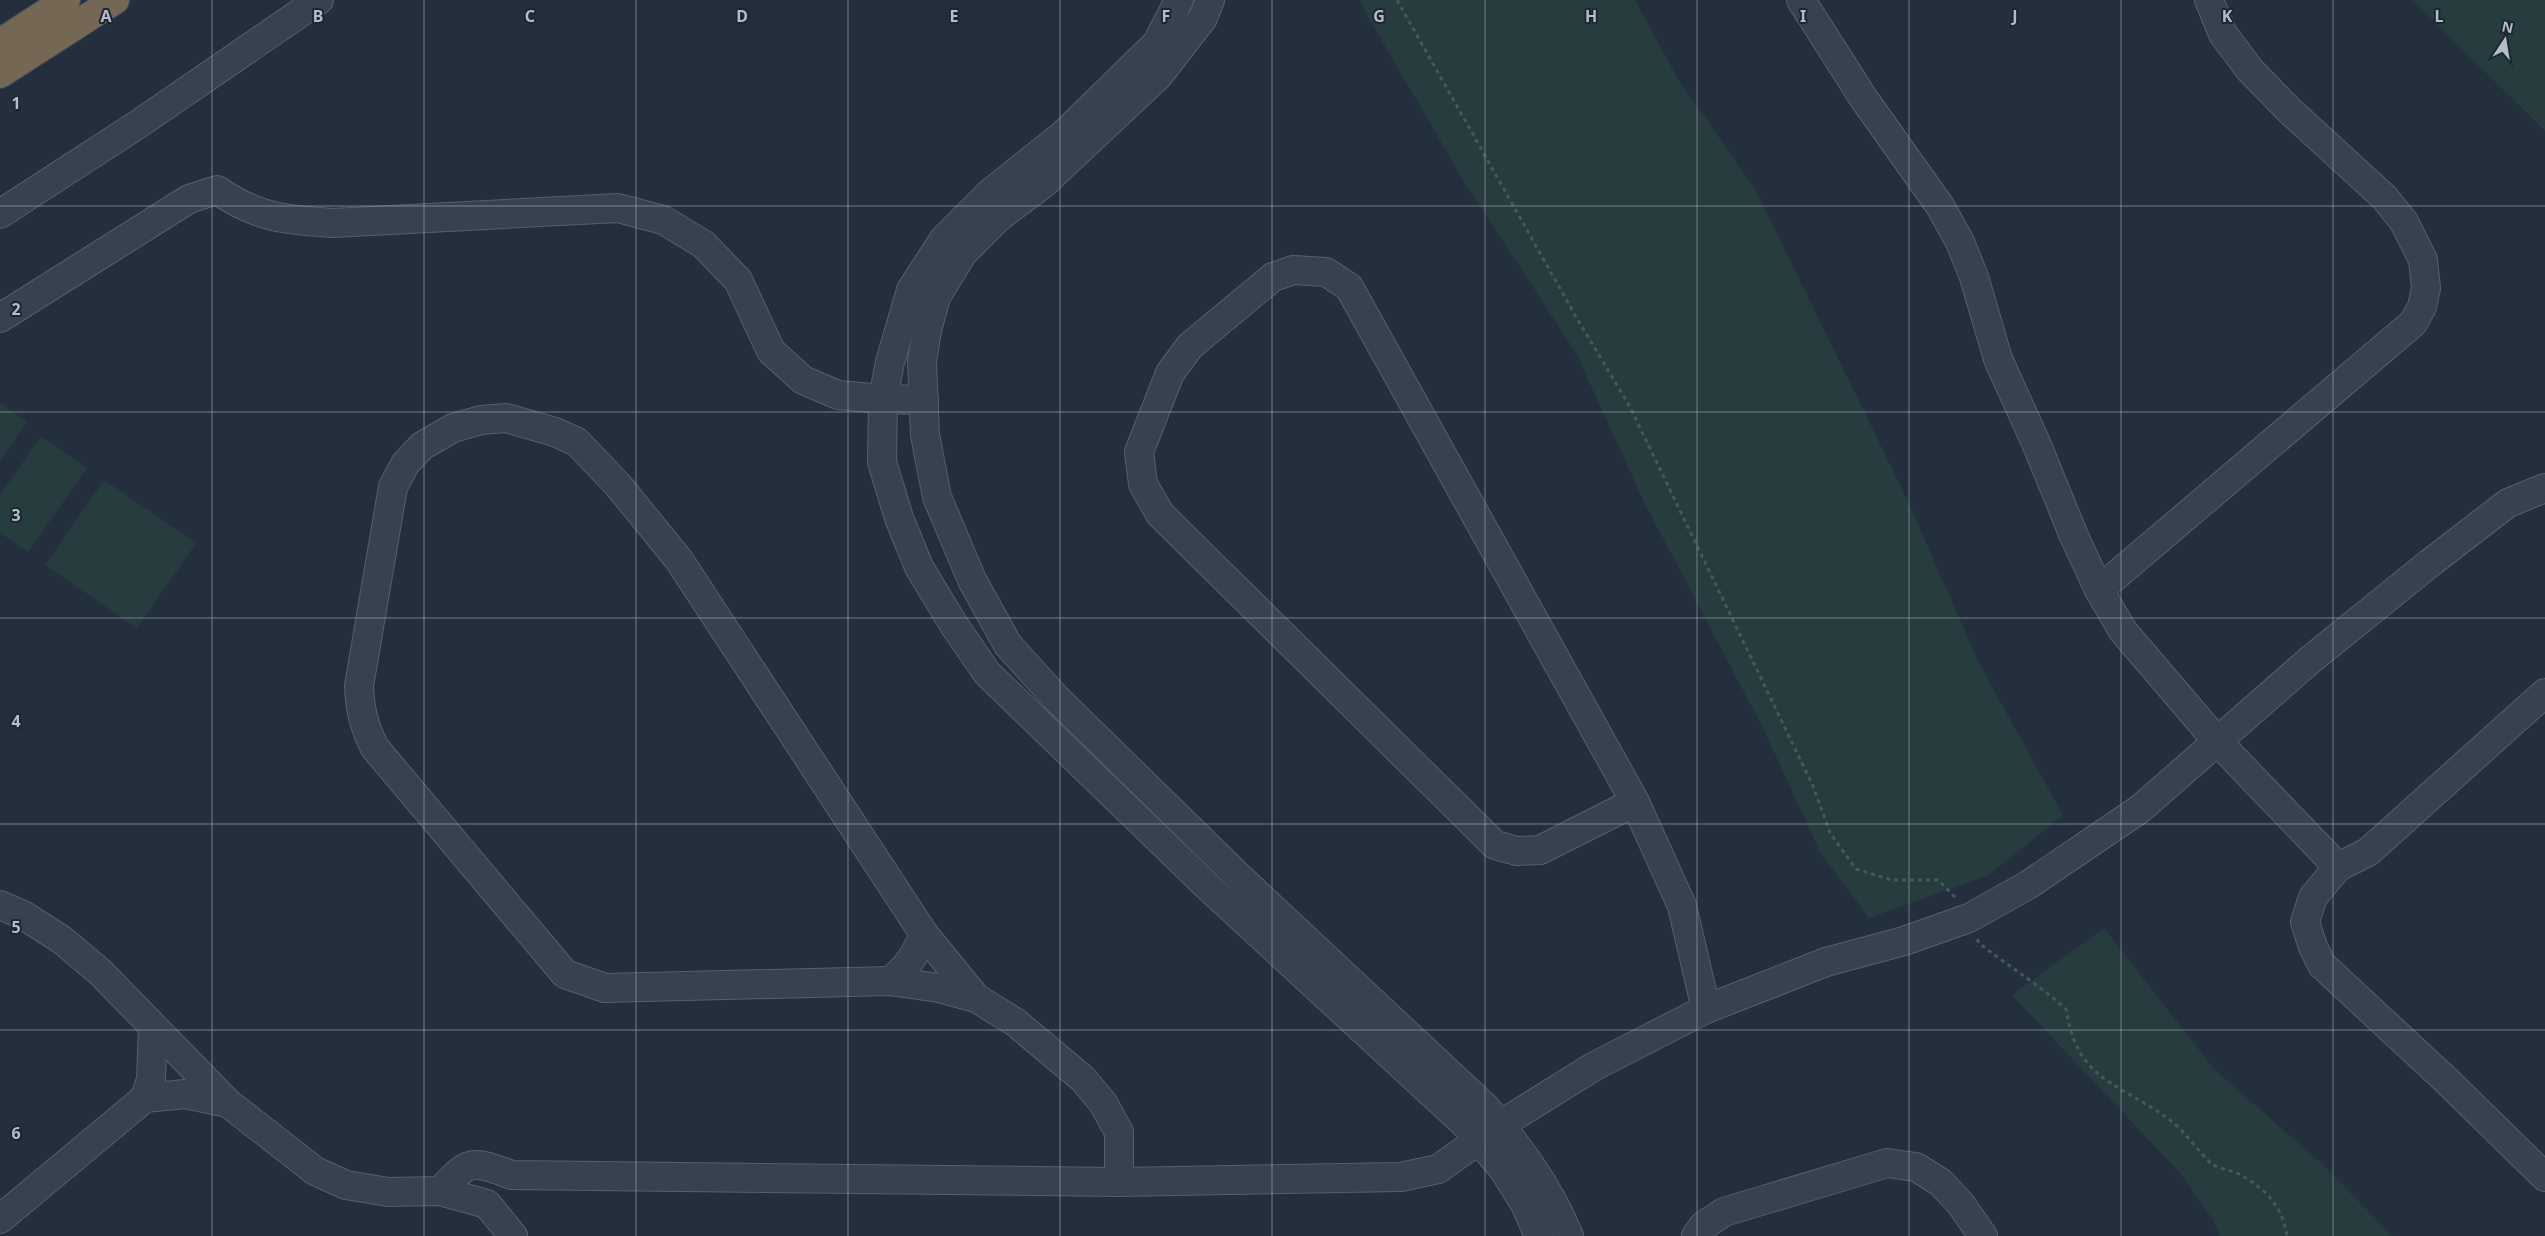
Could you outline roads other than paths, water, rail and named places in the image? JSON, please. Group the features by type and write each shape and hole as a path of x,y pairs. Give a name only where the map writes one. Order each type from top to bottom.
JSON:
{"highway":[{"path":"0,43 66,0"},
{"path":"0,74 115,0"}],"street":[{"path":"0,214 137,125 319,0"},
{"path":"1179,0 1157,43 1064,134 989,194 944,239 911,290 890,362 883,400 882,462 899,518 919,567 954,625 987,673 1205,884 1449,1110 1490,1133 1546,1186 1569,1236"},
{"path":"1210,0 1203,18 1158,76 1042,184 999,217 963,253 936,297 922,362 925,434 937,497 972,580 1008,645 1057,699 1239,877 1485,1107 1490,1133 1503,1169 1525,1204 1540,1236"},
{"path":"1801,0 1864,99 1940,206 1960,242 1974,277 1998,359 2099,590 2123,631 2217,741 2338,867"},
{"path":"2099,590 2413,323 2422,307 2426,288 2423,260 2404,222 2385,198 2289,110 2250,70 2223,34 2209,0"},
{"path":"0,318 189,199 217,190 241,206 287,220 333,223 618,208 663,220 703,244 738,280 771,351 803,380 838,394 883,400 924,400"},
{"path":"1636,802 1540,850 1517,851 1496,845 1160,514 1143,484 1139,452 1170,373 1190,346 1273,277 1293,270 1326,272 1349,288 1636,802 1682,906 1706,1009"},
{"path":"976,998 924,934 679,560 618,485 577,442 555,432 506,418 481,420 453,428 422,446 405,464 393,487 359,686 360,711 366,731 375,748 565,974 605,988 890,981 939,988 976,998 1015,1022 1083,1078 1103,1103 1118,1132 1119,1182"},
{"path":"440,1191 463,1168 472,1164 483,1164 512,1176 1119,1182 1401,1177 1438,1169 1593,1067 1706,1009 1826,962 1904,941 1969,918 2028,885 2140,809 2310,660 2508,503 2545,488"},
{"path":"2545,693 2368,852 2338,867 2313,897 2305,922 2313,947 2322,965 2446,1080 2545,1177"},
{"path":"0,905 23,915 62,940 100,972 228,1103 315,1171 338,1181 388,1192 440,1191 487,1204 513,1236"},
{"path":"890,981 903,971 916,953 924,934"},
{"path":"0,1219 144,1098 151,1079 153,1027"},
{"path":"144,1098 185,1094 228,1103"},
{"path":"1696,1236 1703,1226 1724,1212 1886,1163 1916,1167 1940,1182 1960,1204 1984,1236"},
{"path":"487,1204 512,1176"}]}
